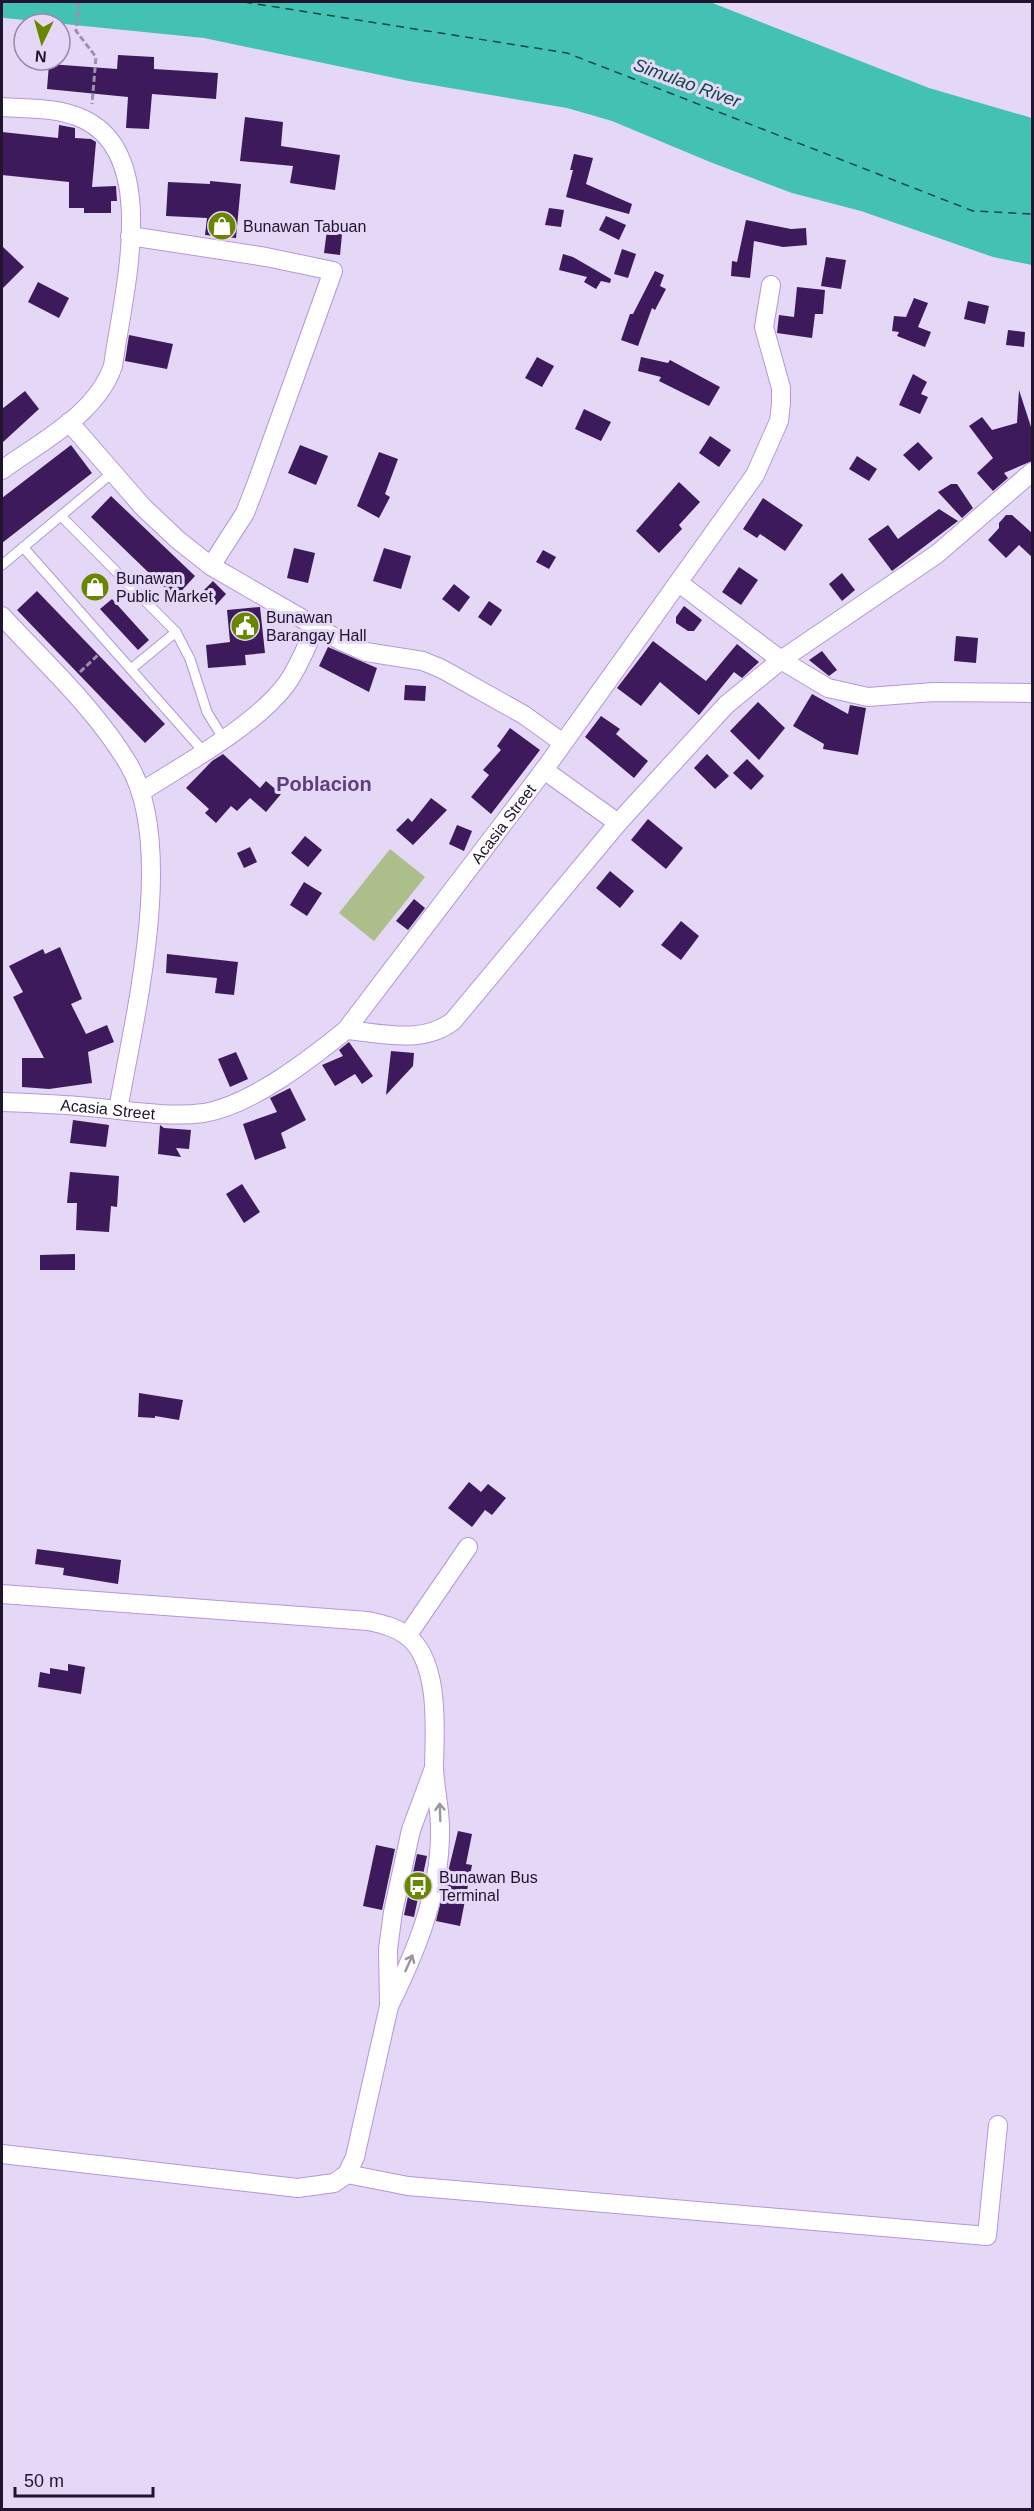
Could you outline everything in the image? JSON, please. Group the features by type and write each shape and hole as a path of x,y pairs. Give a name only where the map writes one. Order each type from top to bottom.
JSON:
{"street":[{"path":"2,107 58,111 86,120 104,132 123,161 130,181 132,203 130,236 113,366 101,392 69,422 5,460"},
{"path":"130,236 266,257 333,271 257,482 244,513 211,566"},
{"name":"Acasia Street","path":"2,1102 183,1114 205,1113 227,1106 279,1079 346,1030 544,770 755,475 767,453 779,421 781,388 764,327 771,285"},
{"path":"69,422 112,473 178,540 211,566 315,628 366,652 385,657 423,661 462,679 524,716 563,743"},
{"path":"346,1030 423,1036 443,1029 453,1021 618,823 726,705 781,660 937,554 1032,472"},
{"path":"679,583 781,660 828,688 868,697 934,692 1032,693"},
{"path":"2,616 112,738 130,766 141,792 151,867 150,906 147,944 118,1110"},
{"path":"141,792 203,752 270,703 286,685 315,628"},
{"path":"544,770 618,823"},
{"path":"408,1636 468,1547"},
{"path":"2,1594 368,1621 388,1625 408,1636 420,1652 429,1677 434,1704 434,1767 440,1806 438,1858 419,1942 389,2006"},
{"path":"2,2154 298,2188 333,2184 347,2174 361,2138 389,2006 388,1949 393,1912 411,1830 434,1767"},
{"path":"347,2174 408,2186 987,2236 998,2125"}],"lane":[{"path":"2,565 112,473"},
{"path":"61,516 176,632 190,659 207,712 223,738"},
{"path":"23,547 203,752"},
{"path":"131,669 176,632"}],"path":[{"path":"79,2 76,31 93,51 96,66 93,98 86,120"},
{"path":"66,686 109,645"}],"shaded area":[{"path":"390,849 425,877 374,941 339,913"}],"water":[{"name":"Simulao River","path":"2,2 710,2 929,88 1032,118 1032,265 993,257 861,211 792,193 612,121 567,108 409,81 204,38 72,25 72,12 12,12 12,19 2,17"}],"building":[{"path":"118,55 154,57 154,69 218,73 216,99 152,94 149,129 126,128 128,97 47,89 48,72 72,72 72,66 117,69"},
{"path":"245,117 283,122 281,146 340,155 335,190 290,183 293,166 240,161"},
{"path":"59,125 75,128 75,138 91,139 96,142 92,187 116,186 117,201 111,201 111,213 84,213 84,208 69,208 69,182 2,175 2,132 58,138"},
{"path":"574,154 593,158 586,184 632,204 629,214 566,197 573,170 570,170"},
{"path":"210,181 241,184 236,238 205,235 207,218 166,216 168,182 210,184"},
{"path":"549,208 564,210 561,227 545,225"},
{"path":"606,216 626,225 619,240 599,230"},
{"path":"746,220 791,229 806,228 807,245 783,247 754,241 750,278 731,276 732,261 737,262"},
{"path":"328,222 343,224 340,255 324,253"},
{"path":"2,246 24,267 2,289"},
{"path":"622,249 636,254 628,278 614,274"},
{"path":"563,254 573,257 611,279 610,283 601,281 596,289 584,282 587,277 559,270"},
{"path":"826,257 846,260 841,289 821,286"},
{"path":"655,271 664,275 660,286 666,289 655,310 652,308 638,346 621,340 630,314 633,314"},
{"path":"38,282 69,298 59,318 28,302"},
{"path":"797,287 825,290 823,314 815,314 812,338 777,333 779,315 794,317"},
{"path":"914,298 928,303 918,327 931,332 925,347 897,336 899,332 892,331 894,316 906,317"},
{"path":"968,301 989,306 985,324 964,319"},
{"path":"1008,330 1025,332 1024,347 1006,345"},
{"path":"129,335 173,344 167,369 125,361"},
{"path":"537,357 554,366 542,387 525,378"},
{"path":"641,357 668,363 670,360 720,387 709,406 659,381 661,377 638,371"},
{"path":"913,374 927,382 921,394 928,397 920,414 899,405"},
{"path":"1019,390 1032,430 1032,461 1004,473 1008,478 993,491 977,473 993,458 969,426 982,417 992,430 1017,423"},
{"path":"25,391 39,409 2,443 2,409"},
{"path":"584,409 611,422 601,441 575,429"},
{"path":"710,436 731,450 719,467 699,453"},
{"path":"918,442 933,458 919,471 903,455"},
{"path":"71,445 92,473 2,543 2,498"},
{"path":"300,445 328,456 316,485 288,473"},
{"path":"379,452 398,459 385,494 390,497 379,518 357,506"},
{"path":"857,456 877,469 869,481 849,469"},
{"path":"679,482 700,502 679,525 682,529 659,553 636,531"},
{"path":"951,484 957,484 973,508 962,518 938,492"},
{"path":"111,496 195,576 175,598 91,517"},
{"path":"763,498 803,525 785,551 760,534 757,538 743,529"},
{"path":"939,509 958,521 892,571 868,539 888,525 898,539"},
{"path":"1006,515 1012,515 1032,533 1032,557 1019,545 1006,558 988,540 999,528 999,523"},
{"path":"294,548 315,553 308,583 287,578"},
{"path":"384,548 411,556 401,589 373,581"},
{"path":"543,550 556,557 549,569 536,562"},
{"path":"739,567 758,580 741,605 722,592"},
{"path":"842,573 855,590 842,601 829,584"},
{"path":"213,581 226,594 216,605 202,592"},
{"path":"454,584 470,597 459,612 442,599"},
{"path":"37,591 165,724 145,743 17,610"},
{"path":"112,599 149,640 138,650 100,609"},
{"path":"489,601 502,610 491,626 478,617"},
{"path":"684,606 702,620 694,631 688,631 676,623 676,617"},
{"name":"Bunawan Barangay Hall","path":"260,607 265,653 245,655 246,665 208,668 206,645 230,642 227,610"},
{"path":"956,636 978,638 976,663 954,661"},
{"path":"653,641 706,681 737,644 759,662 742,678 734,672 699,715 660,682 641,706 617,688"},
{"path":"328,647 377,668 369,692 319,666"},
{"path":"822,651 837,670 829,676 809,660"},
{"path":"405,685 426,686 425,701 404,700"},
{"path":"812,694 848,714 850,705 866,708 858,755 823,749 824,744 793,726"},
{"path":"758,702 785,728 759,760 730,731"},
{"path":"601,716 620,729 616,734 648,761 634,778 585,737"},
{"path":"510,728 540,750 491,814 471,797 489,775 483,770 501,750 497,746"},
{"path":"223,754 260,788 266,781 281,794 266,812 250,798 237,811 231,806 216,823 205,813 209,809 186,788 212,761"},
{"path":"707,754 729,776 715,789 694,768"},
{"path":"747,759 764,776 751,790 733,773"},
{"path":"431,798 447,810 413,845 396,830 408,818 412,822"},
{"path":"648,819 683,848 666,869 631,840"},
{"path":"457,825 472,831 464,851 449,844"},
{"path":"305,836 322,850 308,867 291,853"},
{"path":"250,847 257,862 244,868 237,853"},
{"path":"610,871 634,891 620,908 596,888"},
{"path":"304,882 322,893 307,916 290,905"},
{"path":"414,899 425,908 408,930 396,921"},
{"path":"681,921 699,936 681,960 661,945"},
{"path":"60,947 82,999 71,1004 86,1034 107,1025 114,1042 88,1052 92,1083 49,1089 22,1087 22,1058 44,1058 13,997 23,992 9,966 43,949 45,954"},
{"path":"167,954 238,962 234,995 215,993 217,978 166,973"},
{"path":"349,1042 373,1076 362,1084 355,1074 335,1086 322,1065 343,1056 339,1050"},
{"path":"391,1051 414,1053 413,1066 386,1095"},
{"path":"236,1052 248,1079 230,1087 218,1059"},
{"path":"290,1088 306,1120 281,1133 286,1148 255,1160 243,1124 277,1112 270,1098"},
{"path":"73,1120 109,1125 106,1147 70,1143"},
{"path":"160,1125 164,1128 191,1130 189,1149 176,1148 181,1157 158,1154"},
{"path":"70,1172 119,1176 117,1207 111,1206 109,1232 76,1230 77,1203 67,1203"},
{"path":"242,1184 260,1212 244,1223 226,1194"},
{"path":"75,1254 75,1270 40,1270 40,1255"},
{"path":"139,1393 183,1400 179,1420 155,1416 155,1418 138,1417"},
{"path":"469,1482 481,1492 488,1484 506,1498 492,1515 485,1510 472,1527 448,1508"},
{"path":"37,1549 121,1560 118,1584 63,1575 64,1568 35,1564"},
{"path":"68,1664 85,1667 81,1694 38,1687 40,1672 50,1674 50,1668 68,1671"},
{"path":"458,1831 472,1834 466,1864 472,1865 460,1926 436,1921"},
{"path":"376,1845 395,1849 382,1910 363,1906"},
{"path":"417,1854 427,1856 414,1917 404,1915"}],"ferry route":[{"path":"244,2 567,53 973,211 1032,214"}],"place":[{"name":"Bunawan Tabuan","path":"222,226"},
{"name":"Bunawan Public Market","path":"95,587"},
{"name":"Bunawan Barangay Hall","path":"245,626"},
{"name":"Bunawan Bus Terminal","path":"418,1886"}],"district":[{"name":"Poblacion","path":"324,784"}]}
